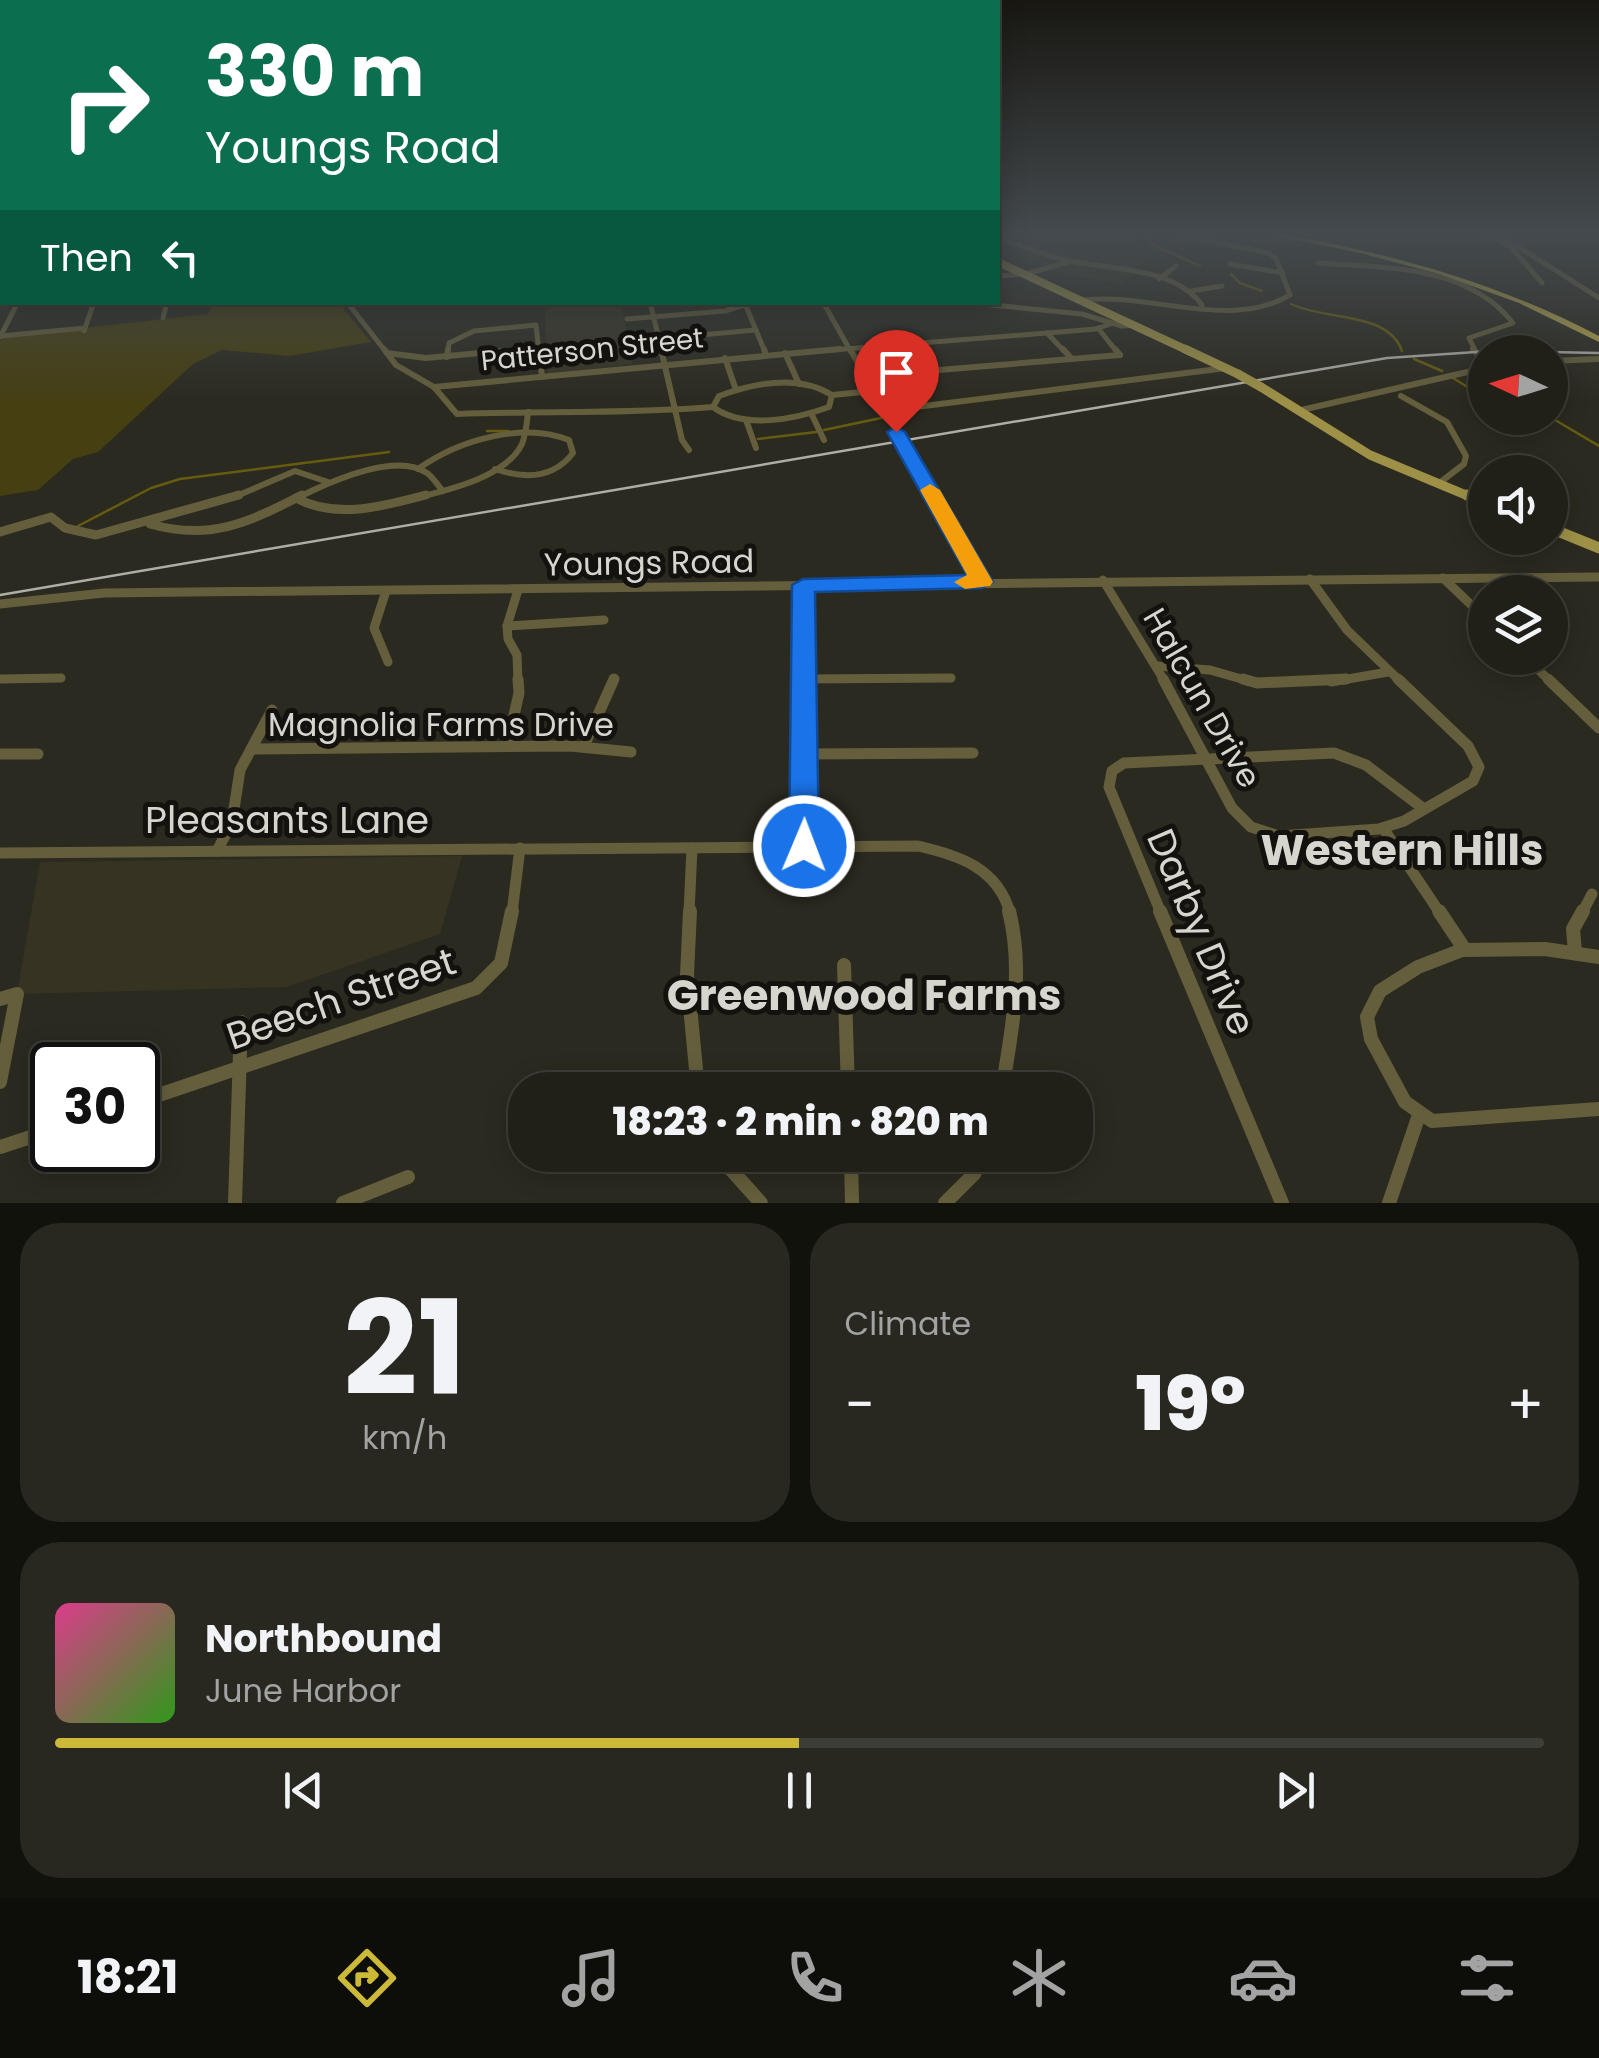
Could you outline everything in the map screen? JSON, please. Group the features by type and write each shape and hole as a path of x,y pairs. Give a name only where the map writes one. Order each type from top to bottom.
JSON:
{"highway":[{"path":"1496,291 1599,336"},
{"path":"1505,291 1599,336"}],"main road":[{"path":"1064,291 1096,305 1116,320 1136,325 1238,374 1370,456 1468,495"},
{"path":"1568,535 1599,548"}],"street":[{"path":"1192,291 1202,305"},
{"path":"1084,300 1108,297 1250,308 1282,302 1289,291"},
{"path":"1473,291 1492,298 1513,322 1477,335"},
{"path":"0,336 16,305"},
{"path":"0,336 84,330 93,305"},
{"path":"163,318 166,305"},
{"path":"349,305 406,374 434,387 450,410 462,415 582,410 633,414 713,407"},
{"path":"651,305 683,442 689,450"},
{"path":"628,319 742,305"},
{"path":"749,305 766,354"},
{"path":"825,305 982,582"},
{"path":"992,305 1116,320"},
{"name":"Patterson Street","path":"434,387 766,354 1098,328 1116,320"},
{"path":"447,357 451,341 468,332 538,326 542,377"},
{"path":"864,376 1120,355 1098,328"},
{"path":"634,340 756,330"},
{"path":"1047,333 1072,359"},
{"path":"387,354 426,358 540,348"},
{"path":"784,353 799,384"},
{"path":"406,374 426,358"},
{"path":"725,358 736,390"},
{"path":"1568,360 1599,360"},
{"path":"884,411 1226,368"},
{"path":"1297,411 1468,368"},
{"path":"444,397 467,384"},
{"path":"713,407 719,396 736,390 799,384 818,386 832,395 873,392"},
{"path":"713,407 722,416 746,420 812,413 831,404 832,395"},
{"path":"1401,396 1447,422 1466,456 1464,464 1438,484"},
{"path":"296,498 318,509 332,510 443,491 495,470 518,450 528,412"},
{"path":"812,413 824,440"},
{"path":"746,420 756,448"},
{"path":"418,469 448,447 485,438 568,440 572,455 556,469 518,476 495,470"},
{"path":"150,524 180,533 238,525 328,482 388,468 418,469 434,477 443,491"},
{"path":"0,532 50,518 62,529 81,534 114,532 150,524 181,509 239,496 295,471 328,482"},
{"name":"Youngs Road","path":"0,604 104,593 1599,577"},
{"path":"1443,578 1468,602"},
{"name":"Halcun Drive","path":"1104,580 1157,666 1238,816 1261,831 1286,836 1384,828 1473,781 1479,765 1468,746 1339,621 1310,579"},
{"path":"803,585 804,846"},
{"path":"507,746 519,692 516,655 508,640 507,626 518,590"},
{"path":"386,591 374,628 388,662"},
{"path":"507,626 604,620"},
{"path":"1157,666 1210,670 1257,683 1324,683 1388,672"},
{"path":"1544,675 1599,728"},
{"path":"0,679 61,678"},
{"path":"803,679 952,678"},
{"path":"584,746 614,679"},
{"path":"218,851 232,822 236,783 272,710"},
{"name":"Magnolia Farms Drive","path":"251,749 584,746 631,752"},
{"path":"1204,756 1322,751 1344,755 1377,771 1424,809"},
{"path":"804,754 974,753"},
{"path":"0,754 38,754"},
{"name":"Darby Drive","path":"1204,756 1127,761 1112,771 1109,787 1282,1203"},
{"path":"1384,828 1465,950"},
{"name":"Pleasants Lane","path":"0,853 804,846 918,846 946,850 981,867 1009,901 1016,929 1015,967 1004,1072"},
{"name":"Beech Street","path":"160,1095 445,1002 483,986 500,969 509,950 520,848"},
{"path":"692,848 687,975 696,1072"},
{"path":"1576,952 1576,921 1592,894"},
{"path":"1599,958 1576,952 1465,950 1418,967 1380,991 1368,1009 1372,1039 1405,1102 1420,1115 1441,1122 1599,1108"},
{"path":"844,965 847,1072"},
{"path":"0,999 16,994 0,1082"},
{"path":"235,1203 241,1022"},
{"path":"1389,1203 1420,1115"},
{"path":"0,1146 30,1137"},
{"path":"733,1172 761,1203"},
{"path":"851,1172 852,1203"},
{"path":"944,1203 975,1172"},
{"path":"344,1203 408,1177"}],"shaded area":[{"path":"213,305 340,305 371,342 289,356 222,350 193,364 98,452 73,459 38,490 0,496 3,337 208,314"},
{"path":"556,305 621,305 633,364 547,375 545,310"},
{"path":"462,856 440,934 287,987 17,994 40,862"}],"waterway":[{"path":"1291,304 1370,323 1395,338 1402,351"},
{"path":"1414,359 1442,371"},
{"path":"1453,378 1468,387"},
{"path":"824,430 881,418"},
{"path":"1568,428 1599,446"},
{"path":"487,431 508,431"},
{"path":"758,439 816,432"},
{"path":"78,526 151,488 180,479 389,452"}],"railway":[{"path":"0,595 1387,358 1491,351 1599,353"}],"slow traffic":[{"path":"930,490 982,582 965,582"}],"district":[{"name":"Western Hills","path":"1402,850"},
{"name":"Greenwood Farms","path":"864,995"}],"route":[{"path":"804,846 803,585 982,582 896,432"}]}
